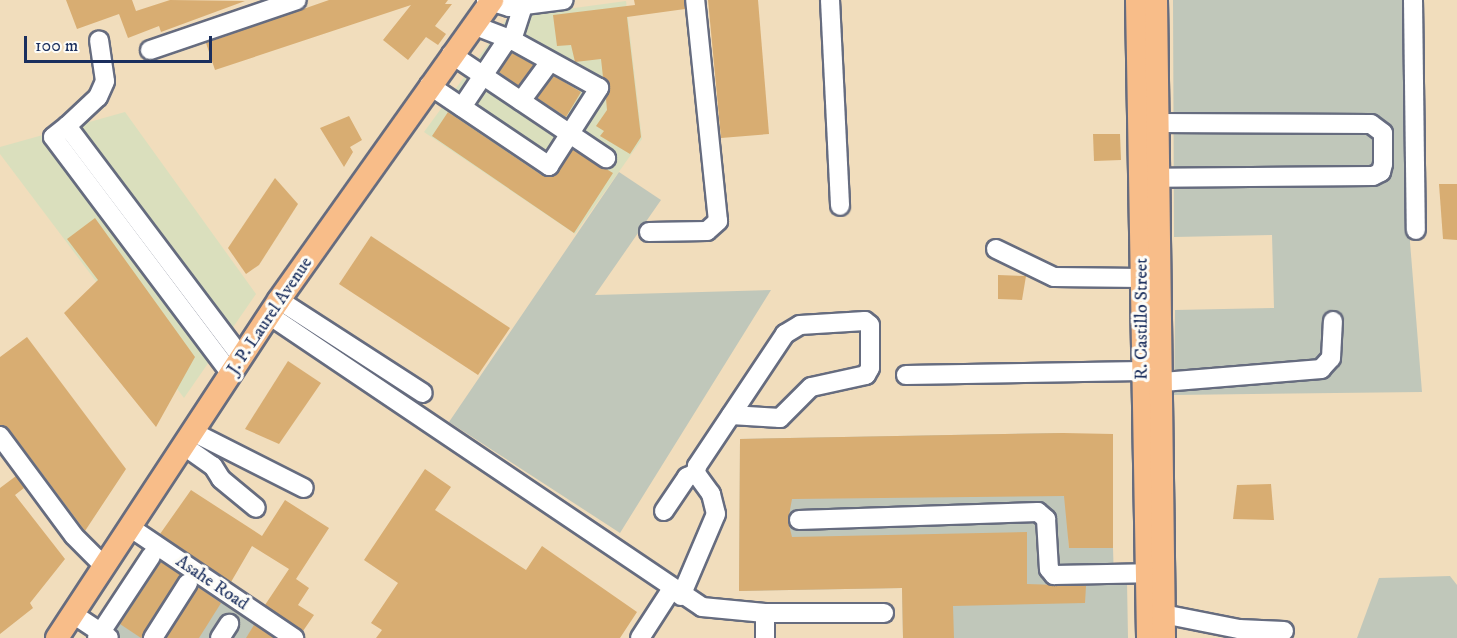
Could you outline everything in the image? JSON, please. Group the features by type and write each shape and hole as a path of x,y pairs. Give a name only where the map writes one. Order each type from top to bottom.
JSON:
{"main road":[{"name":"R. Castillo Street","path":"1137,0 1151,249 1163,382 1155,573"},
{"name":"R. Castillo Street","path":"1156,0 1159,178 1151,249 1142,278 1142,372 1156,612 1164,638"},
{"name":"J. P. Laurel Avenue","path":"57,638 274,307 472,25 500,3"},
{"name":"R. Castillo Street","path":"1148,638 1156,612"}],"street":[{"path":"150,50 297,0"},
{"path":"512,40 500,3 564,0"},
{"path":"650,232 706,231 718,221 695,0"},
{"path":"830,0 840,206"},
{"path":"1413,0 1416,230"},
{"path":"429,85 549,166 598,88 549,63 512,40 472,25"},
{"path":"99,40 105,81 98,97 67,126 121,213 236,366"},
{"path":"462,107 505,43 512,40"},
{"path":"451,54 606,158"},
{"path":"521,101 549,63"},
{"path":"1158,123 1371,124 1383,133 1383,164 1381,172 1373,176 1159,178"},
{"path":"996,249 1054,277 1142,278"},
{"path":"274,307 423,393"},
{"path":"274,307 676,593 709,610 765,614 884,613"},
{"path":"664,511 687,477 696,473 731,414 794,327 865,321 870,326 870,368 866,375 811,387 780,418 731,414"},
{"path":"1163,382 1321,369 1331,358 1333,321"},
{"path":"906,375 1142,372"},
{"path":"0,436 74,536 105,567"},
{"path":"189,439 304,488"},
{"path":"189,439 213,466 220,479 256,508"},
{"path":"640,638 676,593 716,514 711,494 696,473"},
{"path":"799,520 1038,512 1046,519 1049,569 1054,575 1155,573"},
{"name":"Asahe Road","path":"131,528 294,638"},
{"path":"73,614 102,636 151,556"},
{"path":"153,638 188,583"},
{"path":"1156,612 1239,629 1284,631"},
{"path":"765,614 765,638"}],"shaded area":[{"path":"1173,0 1410,0 1410,242 1422,392 1174,395 1175,310 1274,308 1272,235 1174,237"},
{"path":"626,1 642,139 575,234 424,132 508,17"},
{"path":"125,112 256,294 184,398 0,154 0,147"},
{"path":"619,172 661,200 595,295 771,290 620,533 449,422"},
{"path":"1063,433 1069,548 1113,548 1114,581 1127,581 1128,638 903,638 902,588 739,591 740,439"},
{"path":"147,546 284,638 86,638"},
{"path":"1450,576 1457,585 1457,638 1357,638 1379,578"}],"building":[{"path":"66,0 132,0 136,11 170,0 245,1 161,32 159,26 128,38 119,14 77,29"},
{"path":"329,0 448,0 445,4 452,4 435,26 446,34 438,45 426,37 408,60 383,40 411,5 215,70 206,43"},
{"path":"634,0 684,0 685,9 627,17 641,137 630,154 600,136 604,131 596,126 607,110 606,99 610,89 603,77 601,59 575,62 571,45 557,46 553,15 635,5"},
{"path":"708,0 758,0 769,134 721,138"},
{"path":"512,53 534,65 518,86 499,72"},
{"path":"554,76 581,92 566,117 537,98"},
{"path":"448,112 543,176 555,176 573,149 613,173 574,233 432,136"},
{"path":"349,116 362,140 350,147 353,152 344,167 320,128"},
{"path":"1093,134 1120,134 1121,160 1094,161"},
{"path":"275,178 298,204 259,265 246,274 228,248"},
{"path":"1439,184 1457,184 1457,240 1443,239"},
{"path":"95,218 195,357 156,427 64,313 98,280 67,239"},
{"path":"371,236 510,328 478,375 339,284"},
{"path":"998,275 1026,276 1022,300 998,299"},
{"path":"27,337 126,469 85,531 9,429 0,425 0,357"},
{"path":"288,361 321,383 279,444 245,429"},
{"path":"1113,434 1113,548 1069,548 1064,496 792,499 788,521 792,537 1027,532 1027,584 1086,586 1085,603 953,606 954,638 903,638 902,588 739,591 740,439"},
{"path":"425,469 451,487 435,510 526,570 542,546 637,612 620,638 376,638 382,630 371,623 398,583 364,560"},
{"path":"16,476 24,488 15,495 65,559 30,603 33,608 0,634 0,488"},
{"path":"1271,484 1274,520 1233,519 1237,485"},
{"path":"191,490 262,536 285,500 329,528 296,579 309,588 298,605 314,615 303,631 265,605 289,569 252,546 231,582 160,534"},
{"path":"161,562 181,575 141,638 120,624"},
{"path":"198,587 221,603 199,638 166,638"},
{"path":"254,625 274,638 246,638"}]}
